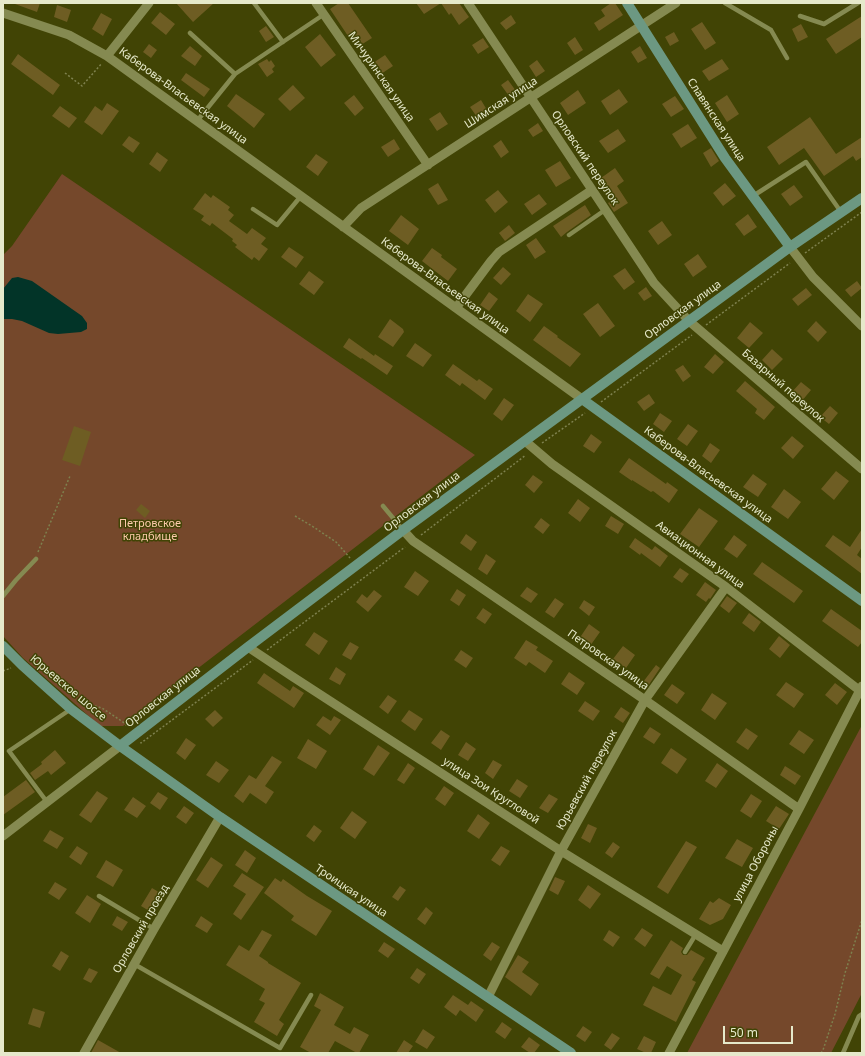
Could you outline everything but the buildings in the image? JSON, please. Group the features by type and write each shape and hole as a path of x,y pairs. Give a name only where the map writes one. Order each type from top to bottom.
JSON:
{"main road":[{"name":"Славянская улица","path":"628,3 725,158 790,247"},
{"name":"Орловская улица","path":"120,746 248,647 404,530 790,247 862,198"},
{"name":"Каберова-Власьевская улица","path":"582,399 862,601"},
{"name":"Юрьевское шоссе","path":"3,646 71,709 120,746"},
{"name":"Троицкая улица","path":"120,746 220,817 571,1053"}],"street":[{"path":"107,56 149,3"},
{"name":"Мичуринская улица","path":"316,3 428,165"},
{"name":"Орловский переулок","path":"468,3 654,283 689,321"},
{"name":"Шимская улица","path":"343,227 361,208 676,3"},
{"name":"Каберова-Власьевская улица","path":"3,13 69,35 107,56 582,399"},
{"path":"456,308 490,261 499,252 592,190"},
{"path":"790,247 813,278 862,326"},
{"name":"Базарный переулок","path":"689,321 862,469"},
{"name":"Авиационная улица","path":"525,441 552,464 726,587 861,688"},
{"name":"Петровская улица","path":"404,530 413,541 645,700 799,809"},
{"name":"Юрьевский переулок","path":"488,997 561,851 645,700 726,587"},
{"name":"улица Зои Кругловой","path":"248,647 561,851 723,951"},
{"name":"улица Обороны","path":"669,1053 799,809 861,688"},
{"name":"Орловская улица","path":"3,836 120,746"},
{"name":"Орловский проезд","path":"84,1053 154,929 220,817"}],"lane":[{"path":"254,3 283,42"},
{"path":"725,3 771,30 787,58"},
{"path":"800,16 824,24 858,3"},
{"path":"197,121 236,74 323,15"},
{"path":"190,33 236,74"},
{"path":"753,196 806,162 840,212"},
{"path":"253,209 277,225 301,196"},
{"path":"569,234 605,210"},
{"path":"383,506 404,530"},
{"path":"3,596 36,559"},
{"path":"47,802 9,751 71,709"},
{"path":"99,896 154,929"},
{"path":"685,952 696,934"},
{"path":"134,964 280,1048 311,995"},
{"path":"843,1053 859,1016 862,1014"}],"path":[{"path":"65,73 82,86 107,56"},
{"path":"36,559 70,476"},
{"path":"295,516 336,542 357,566"},
{"path":"821,1053 835,1014 845,972 862,920"}],"green space":[{"name":"Петровское кладбище","path":"62,174 475,455 123,726 100,726 23,658 3,636 3,255 12,246"},
{"path":"862,725 862,993 831,1053 687,1053"}],"water":[{"path":"18,277 32,281 82,316 87,323 87,329 81,332 58,334 49,333 22,321 3,319 3,289 12,278"}]}
